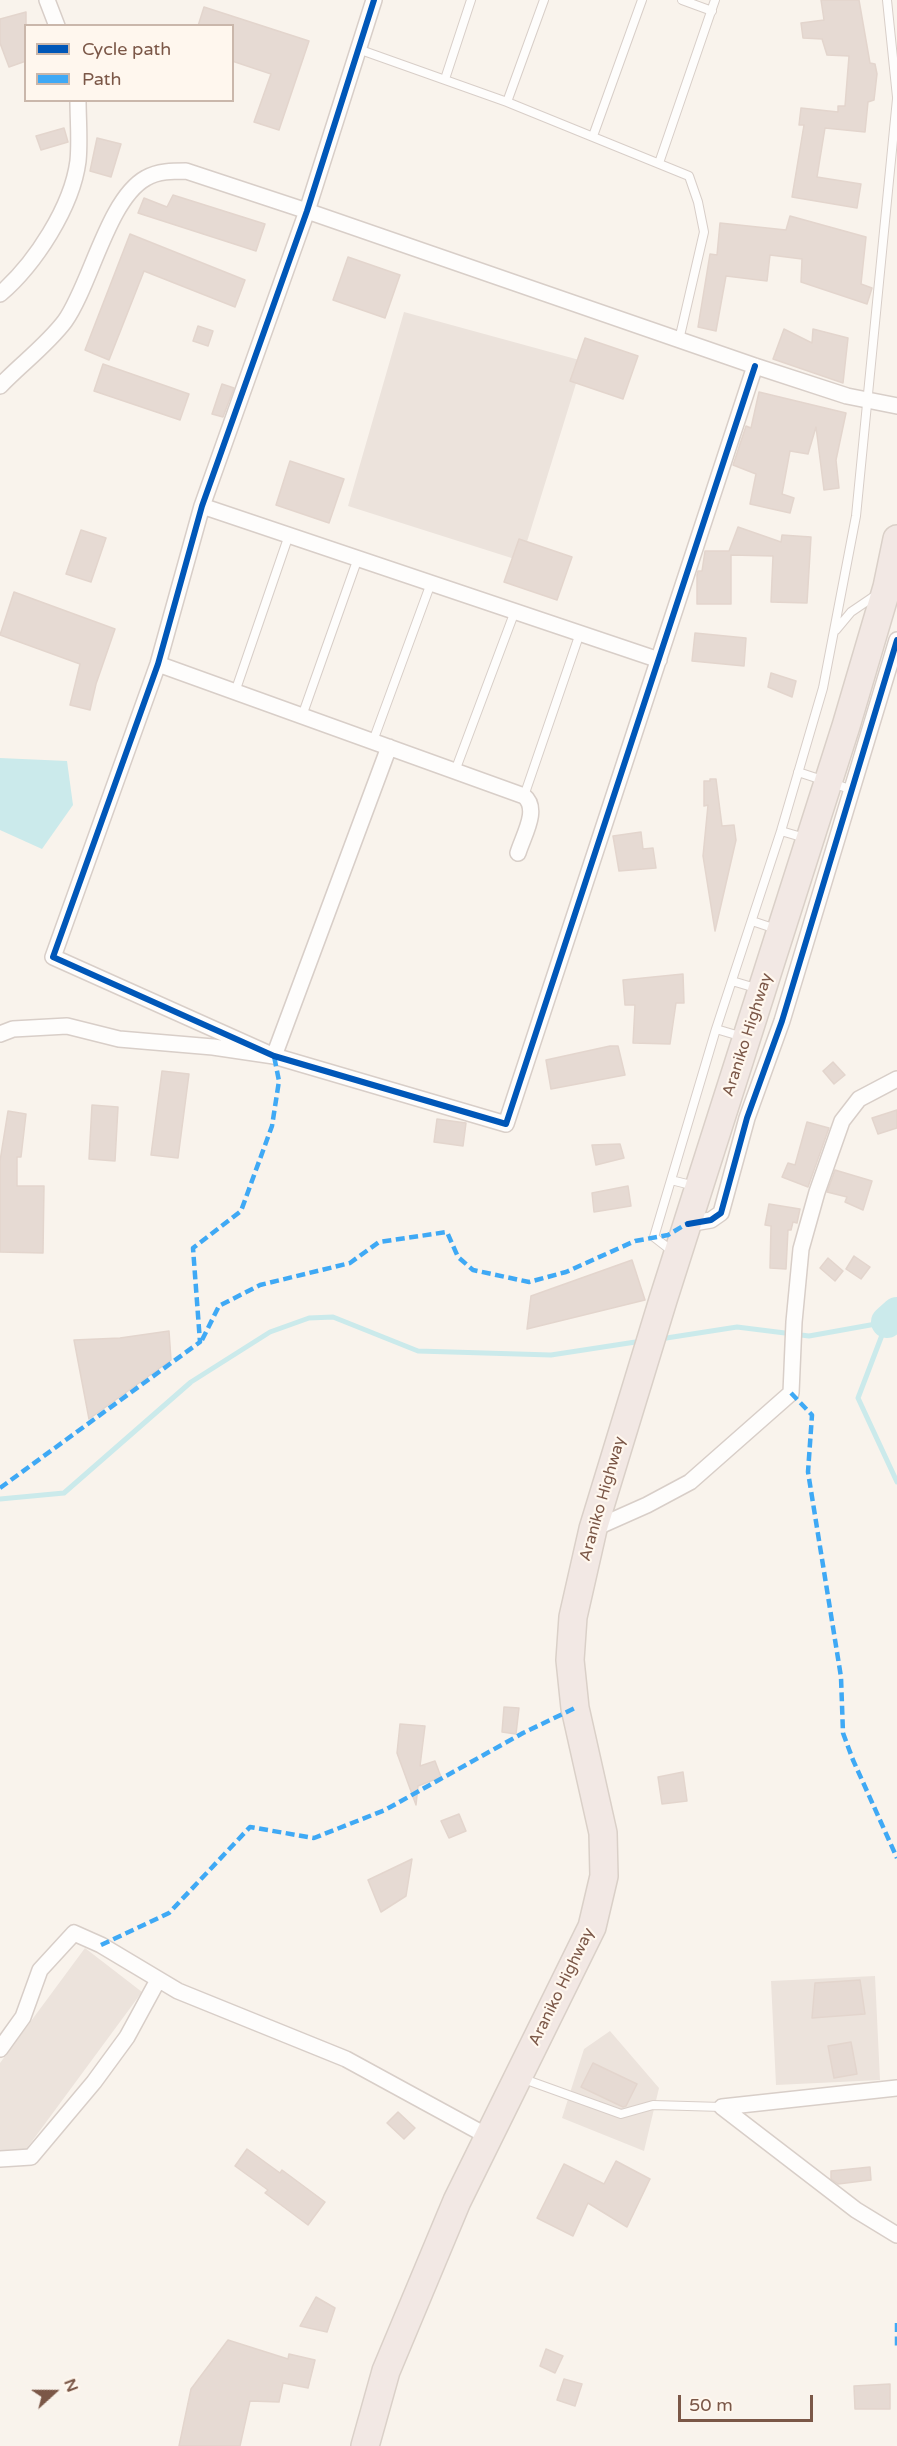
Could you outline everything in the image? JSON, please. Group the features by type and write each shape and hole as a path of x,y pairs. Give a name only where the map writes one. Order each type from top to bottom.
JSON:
{"highway":[{"name":"Araniko Highway","path":"365,2446 386,2371 457,2201 592,1927 604,1876 603,1833 575,1708 570,1660 573,1617 593,1529 663,1300 781,931 815,870 810,839 841,786 890,635 887,587 897,539"}],"street":[{"path":"47,0 56,24"},
{"path":"374,0 307,211 202,506 158,664 53,957 274,1056 506,1124 755,366"},
{"path":"0,294 36,253 55,225 71,189 78,161 78,102"},
{"path":"0,386 65,321 78,298 118,208 132,189 146,177 166,171 186,171 755,366 869,402 897,406"},
{"path":"202,506 659,660"},
{"path":"158,664 524,796 530,801 532,809 518,853"},
{"path":"274,1056 389,747"},
{"path":"688,1224 711,1220 721,1213 747,1118 782,1021 815,870 841,786"},
{"path":"0,1034 14,1029 67,1026 119,1039 213,1047 274,1056"},
{"path":"593,1529 647,1505 690,1482 791,1392 792,1345 801,1249 817,1192 842,1121 859,1099 897,1079"},
{"path":"0,2049 23,2017 40,1970 74,1933 100,1945 158,1980 202,2001 346,2059 489,2137"},
{"path":"1,2162 31,2157 94,2082 127,2037 158,1980"},
{"path":"722,2107 897,2088"},
{"path":"722,2107 856,2210 897,2235"}],"lane":[{"path":"445,79 471,0"},
{"path":"507,102 544,0"},
{"path":"593,136 642,0"},
{"path":"682,0 712,11"},
{"path":"659,163 715,0"},
{"path":"678,1255 654,1238 716,1029 781,831 823,688 856,516 869,402 897,98 887,0"},
{"path":"358,49 507,102 689,176 698,202 704,232 679,340"},
{"path":"235,692 289,535"},
{"path":"302,716 358,558"},
{"path":"373,741 431,583"},
{"path":"835,632 851,612 887,587"},
{"path":"456,771 515,611"},
{"path":"524,796 580,633"},
{"path":"798,772 841,786"},
{"path":"781,831 810,839"},
{"path":"752,921 781,931"},
{"path":"732,981 762,990"},
{"path":"716,1029 747,1038"},
{"path":"671,1180 699,1187"},
{"path":"518,2077 621,2114 653,2104 722,2107"}],"shaded area":[{"path":"404,312 583,361 521,561 348,506"},
{"path":"85,1948 142,1992 16,2163 0,2151 0,2063"},
{"path":"875,1976 880,2080 776,2085 771,1981"},
{"path":"610,2031 659,2088 644,2151 562,2118 584,2049"}],"water":[{"path":"0,758 67,761 73,805 42,849 0,830"}],"building":[{"path":"821,0 859,0 870,63 875,64 877,74 874,100 868,102 865,132 825,128 817,177 861,184 857,208 792,197 804,125 799,125 801,108 838,112 838,106 845,106 849,56 827,55 822,39 803,38 801,23 824,20"},
{"path":"204,7 309,41 279,130 254,122 271,74 234,62 234,24 199,24"},
{"path":"26,12 24,62 9,67 0,43 0,19"},
{"path":"64,128 68,142 41,150 36,136"},
{"path":"97,138 121,144 111,177 90,171"},
{"path":"173,195 265,224 256,251 138,213 144,198 167,207"},
{"path":"790,216 866,237 861,284 872,288 867,304 801,282 802,259 770,255 767,281 726,276 716,331 698,327 710,254 717,255 720,223 786,230"},
{"path":"130,234 245,280 235,307 144,271 109,360 85,350"},
{"path":"348,257 400,275 385,318 333,300"},
{"path":"198,326 213,331 208,346 193,341"},
{"path":"784,329 812,343 813,329 848,338 843,383 773,359"},
{"path":"585,338 638,356 623,399 570,381"},
{"path":"103,364 189,394 180,420 94,391"},
{"path":"222,384 234,388 223,417 212,414"},
{"path":"759,392 846,413 836,460 839,488 824,490 816,427 808,454 790,451 782,494 794,498 790,513 750,504 756,474 733,465 746,426 751,428"},
{"path":"290,461 344,479 329,523 276,505"},
{"path":"738,527 781,542 782,535 811,537 807,603 771,602 773,556 731,555 731,604 697,604 697,575 698,571 702,571 705,551 729,551"},
{"path":"81,530 106,538 91,582 66,574"},
{"path":"519,539 572,557 557,600 504,582"},
{"path":"14,592 115,629 96,684 90,710 70,705 80,664 0,635"},
{"path":"695,633 746,638 744,666 692,661"},
{"path":"771,673 796,681 792,697 768,687"},
{"path":"710,779 716,779 722,826 734,825 736,840 715,931 703,856 708,805 704,806 704,781 710,781"},
{"path":"641,832 643,849 653,848 656,868 619,871 613,836"},
{"path":"683,974 684,1003 676,1003 670,1044 633,1043 635,1005 625,1005 623,980"},
{"path":"618,1046 625,1075 551,1089 546,1060"},
{"path":"833,1062 845,1075 834,1084 823,1071"},
{"path":"162,1071 189,1074 178,1158 151,1155"},
{"path":"92,1105 118,1107 115,1161 89,1159"},
{"path":"897,1110 897,1128 878,1134 872,1118"},
{"path":"8,1111 26,1114 21,1157 17,1157 17,1186 44,1186 43,1253 0,1252 0,1161"},
{"path":"437,1119 466,1123 463,1146 434,1142"},
{"path":"807,1122 829,1128 808,1187 782,1177 788,1163 795,1165"},
{"path":"620,1144 624,1158 596,1165 592,1145"},
{"path":"835,1170 872,1181 863,1210 845,1202 847,1197 827,1192"},
{"path":"628,1186 631,1206 594,1212 592,1193"},
{"path":"769,1204 800,1209 797,1223 793,1222 791,1230 788,1230 786,1269 770,1268 771,1226 765,1225"},
{"path":"854,1256 870,1267 861,1279 846,1269"},
{"path":"828,1258 843,1271 835,1281 820,1268"},
{"path":"632,1260 645,1300 527,1329 531,1296"},
{"path":"169,1331 171,1360 89,1419 74,1340 120,1338"},
{"path":"504,1707 519,1708 516,1734 502,1732"},
{"path":"400,1724 425,1726 420,1766 435,1761 441,1777 418,1786 416,1805 397,1753"},
{"path":"683,1772 687,1801 662,1804 658,1777"},
{"path":"459,1814 466,1831 449,1838 441,1821"},
{"path":"412,1859 406,1896 381,1912 368,1880"},
{"path":"860,1980 865,2014 812,2018 815,1983"},
{"path":"851,2042 857,2074 834,2078 828,2046"},
{"path":"593,2063 637,2084 626,2106 623,2107 581,2087"},
{"path":"398,2112 415,2128 404,2139 387,2123"},
{"path":"247,2149 280,2173 282,2170 325,2202 308,2225 265,2193 268,2190 235,2166"},
{"path":"616,2161 650,2179 627,2227 588,2203 573,2236 537,2218 564,2164 604,2184"},
{"path":"870,2167 871,2180 838,2184 831,2179 831,2171"},
{"path":"316,2297 335,2308 327,2332 300,2326"},
{"path":"228,2340 288,2359 289,2354 315,2360 308,2388 283,2383 279,2402 250,2401 240,2446 179,2446 191,2389"},
{"path":"546,2349 563,2356 555,2373 540,2366"},
{"path":"564,2379 582,2384 575,2406 557,2400"},
{"path":"890,2384 890,2409 855,2409 854,2386"}],"waterway":[{"path":"887,1322 897,1313"},
{"path":"0,1499 64,1493 191,1382 270,1332 309,1318 333,1317 418,1351 551,1355 642,1341"},
{"path":"887,1322 858,1398 897,1482"},
{"path":"660,1339 737,1327 809,1336 887,1322"}],"marked path":[{"path":"0,1488 200,1342 193,1248 241,1211 272,1126 279,1081 274,1056"},
{"path":"202,1340 219,1306 260,1285 350,1263 379,1242 447,1232 458,1257 473,1270 529,1282 566,1272 635,1241 668,1235 688,1223"},
{"path":"791,1393 812,1415 808,1472 841,1677 843,1733 897,1858"},
{"path":"101,1945 169,1913 250,1827 314,1838 385,1810 523,1733 575,1708"},
{"path":"897,2323 897,2347"}],"cycle path":[{"path":"374,0 307,211 202,506 158,664 53,957 274,1056 506,1124 755,366"},
{"path":"688,1224 711,1220 721,1213 747,1118 782,1021 897,640"}]}
